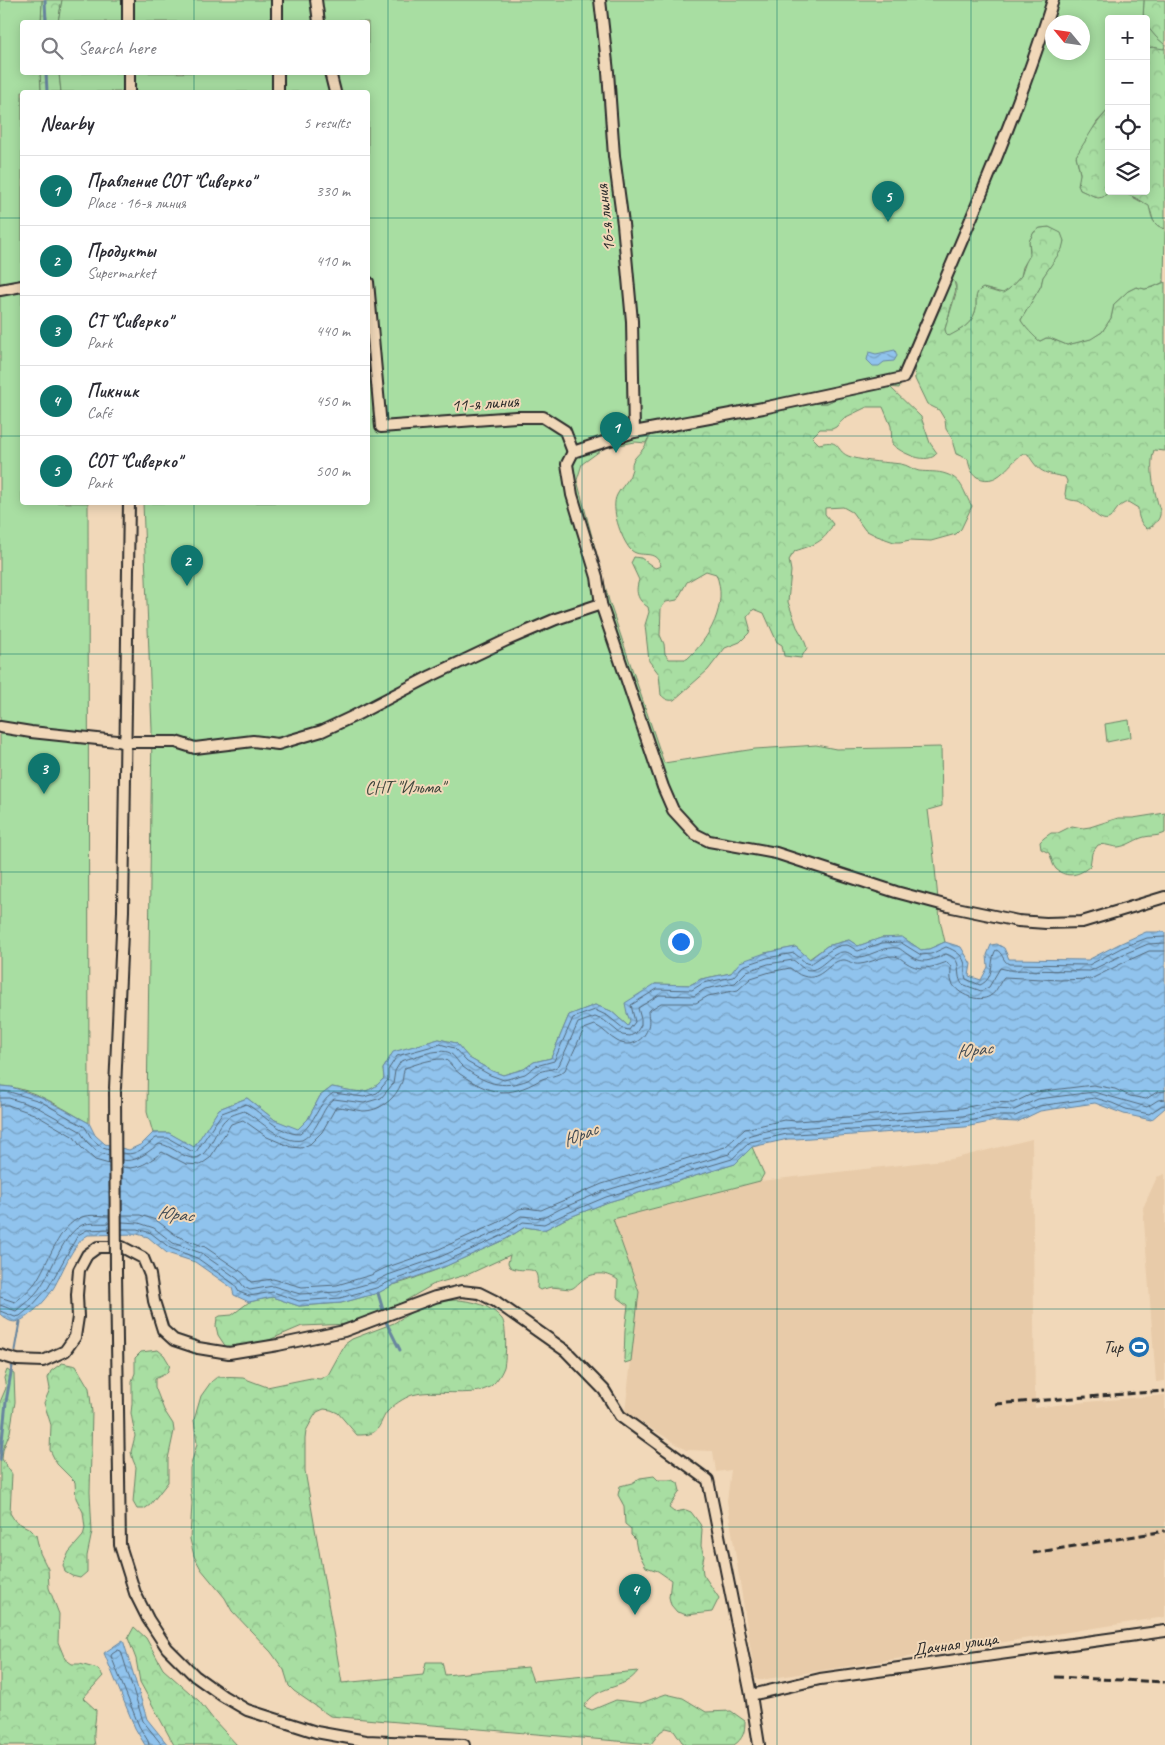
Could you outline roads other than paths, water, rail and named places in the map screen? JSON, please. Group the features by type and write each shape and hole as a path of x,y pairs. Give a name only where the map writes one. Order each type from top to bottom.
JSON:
{"street":[{"path":"128,0 128,20"},
{"path":"277,0 277,20"},
{"path":"316,0 319,20"},
{"name":"16-я линия","path":"600,0 608,72 614,156 623,224 632,321 634,432"},
{"path":"1054,0 1034,64 903,378 763,408 634,432 573,452 567,464 572,495 597,578 601,604 663,787 673,810 695,834 709,841 776,853 896,892 952,907 1018,921 1046,923 1082,922 1165,897"},
{"path":"129,75 129,90"},
{"path":"278,75 278,90"},
{"path":"331,75 334,90"},
{"path":"0,290 20,286"},
{"name":"11-я линия","path":"370,304 381,427 516,417 543,417 564,431 573,452"},
{"path":"129,505 123,911 115,1090 120,1546 135,1593 148,1619 167,1648 195,1676 247,1710 316,1732 366,1741 464,1745"},
{"path":"0,726 31,732 126,742 176,742 194,748 253,740 278,744 330,727 507,640 556,619 601,604"},
{"path":"0,1355 18,1360 43,1361 65,1351 75,1337 78,1317 79,1270 87,1255 98,1247 122,1247 143,1258 150,1275 154,1301 163,1330 174,1340 198,1348 229,1353 344,1331 435,1297 461,1291 478,1293 495,1301 566,1351 604,1390 620,1416 708,1480 751,1695 759,1745"},
{"name":"Дачная улица","path":"751,1695 820,1679 1165,1630"}],"water":[{"path":"895,350 897,356 894,361 873,366 867,360 869,352 876,354"},
{"name":"Юрас","path":"1146,932 1165,932 1165,1108 1151,1120 1124,1114 1095,1103 1040,1111 1017,1122 995,1121 965,1127 788,1139 752,1147 735,1164 608,1202 565,1219 544,1230 525,1227 506,1239 444,1267 393,1285 378,1293 341,1303 299,1306 272,1297 249,1302 234,1295 232,1288 195,1262 167,1253 148,1237 137,1234 88,1235 77,1245 51,1292 36,1309 22,1320 15,1322 8,1320 0,1314 0,1086 11,1087 41,1097 89,1123 95,1135 105,1144 129,1150 142,1144 153,1133 169,1133 194,1147 219,1109 247,1098 275,1120 298,1129 308,1119 320,1096 332,1087 366,1091 384,1078 383,1069 393,1052 439,1039 456,1043 469,1058 503,1075 524,1069 534,1062 551,1058 569,1015 595,1005 611,1011 628,1026 630,1021 625,1003 655,984 690,985 701,979 731,973 740,962 765,953 796,947 810,959 827,946 849,940 858,946 881,938 902,937 921,950 929,949 945,942 961,947 971,964 969,976 981,980 988,967 987,955 991,945 997,944 1004,948 1009,959 1088,960"},
{"path":"123,1640 147,1719 168,1745 145,1745 135,1728 104,1653"}],"waterway":[{"path":"45,0 46,20"},
{"path":"46,75 47,90"},
{"path":"378,1293 383,1310"},
{"path":"15,1350 20,1322"},
{"path":"386,1322 400,1350"},
{"path":"0,1460 12,1367"}],"railway":[{"path":"995,1404 1165,1391"},
{"path":"1033,1553 1165,1531"},
{"path":"1055,1677 1165,1682"}],"place":[{"name":"СОТ \"Сиверко\"","path":"888,222"},
{"name":"Правление СОТ \"Сиверко\"","path":"616,453"},
{"name":"Продукты","path":"187,586"},
{"name":"СТ \"Сиверко\"","path":"44,794"},
{"name":"Тир","path":"1139,1347"},
{"name":"Пикник","path":"635,1615"}],"park label":[{"name":"СНТ \"Ильма\"","path":"405,787"}]}
